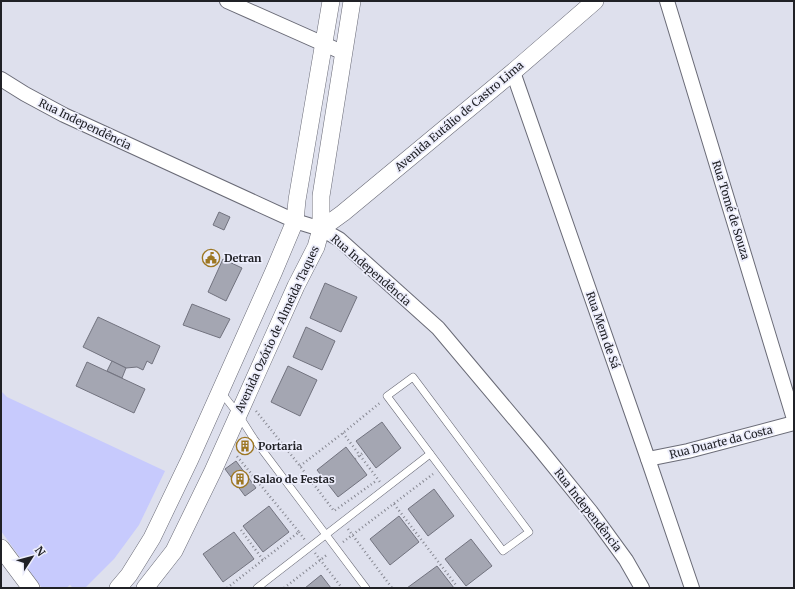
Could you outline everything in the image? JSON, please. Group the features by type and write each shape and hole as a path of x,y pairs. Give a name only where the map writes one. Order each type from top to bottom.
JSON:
{"street":[{"path":"227,1 344,53"},
{"path":"118,588 129,575 152,538 220,392 274,271 294,221 331,1"},
{"name":"Avenida Ozório de Almeida Taques","path":"145,588 174,551 213,472 296,286 316,247 321,229 321,196 352,1"},
{"name":"Avenida Eutálio de Castro Lima","path":"321,229 343,213 513,72 595,1"},
{"name":"Rua Tomé de Souza","path":"668,1 794,419"},
{"name":"Rua Mem de Sá","path":"513,72 692,588"},
{"name":"Rua Independência","path":"1,79 64,115 294,221 321,229 340,239 438,328 591,512 626,560 642,588"},
{"name":"Rua Duarte da Costa","path":"648,459 688,451 794,423"},
{"path":"1,548 31,588"}],"lane":[{"path":"413,377 529,532 503,551 387,396 413,377"},
{"path":"220,392 238,414 254,439 366,588"},
{"path":"257,588 430,454"}],"path":[{"path":"300,466 343,433 387,396"},
{"path":"246,398 334,511 379,479"},
{"path":"343,433 386,488"},
{"path":"226,442 299,532 227,588"},
{"path":"355,459 364,452"},
{"path":"392,588 352,535 441,468"},
{"path":"394,504 456,585"},
{"path":"241,530 263,560"},
{"path":"284,588 320,560 342,588"}],"shaded area":[{"path":"1,391 7,397 165,471 139,525 114,559 85,588 73,588 70,585 66,588 42,588 1,531"}],"building":[{"path":"219,212 230,217 224,230 213,225"},
{"path":"223,259 242,268 226,301 208,292"},
{"path":"325,283 357,297 341,332 310,318"},
{"path":"192,304 230,319 220,338 183,325"},
{"path":"98,317 160,346 152,364 147,361 143,370 137,367 126,368 83,347"},
{"path":"306,327 335,341 322,370 293,357"},
{"path":"112,361 126,368 122,378 107,371"},
{"path":"87,362 145,389 134,413 76,386"},
{"path":"288,366 317,380 300,416 271,402"},
{"path":"382,422 401,448 376,468 356,441"},
{"name":"Portaria","path":"248,438 253,446 242,454 237,446"},
{"path":"346,447 367,475 338,497 317,470"},
{"name":"Salao de Festas","path":"236,461 256,488 245,496 225,469"},
{"path":"434,489 454,516 428,536 408,509"},
{"path":"269,506 289,532 263,552 243,526"},
{"path":"399,516 419,542 390,565 370,539"},
{"path":"234,532 254,559 223,582 203,554"},
{"path":"471,539 492,566 466,586 445,559"},
{"path":"437,566 454,588 407,588"},
{"path":"321,575 331,588 305,588"}],"place":[{"name":"Detran","path":"211,258"},
{"name":"Portaria","path":"245,446"},
{"name":"Salao de Festas","path":"240,479"}]}
